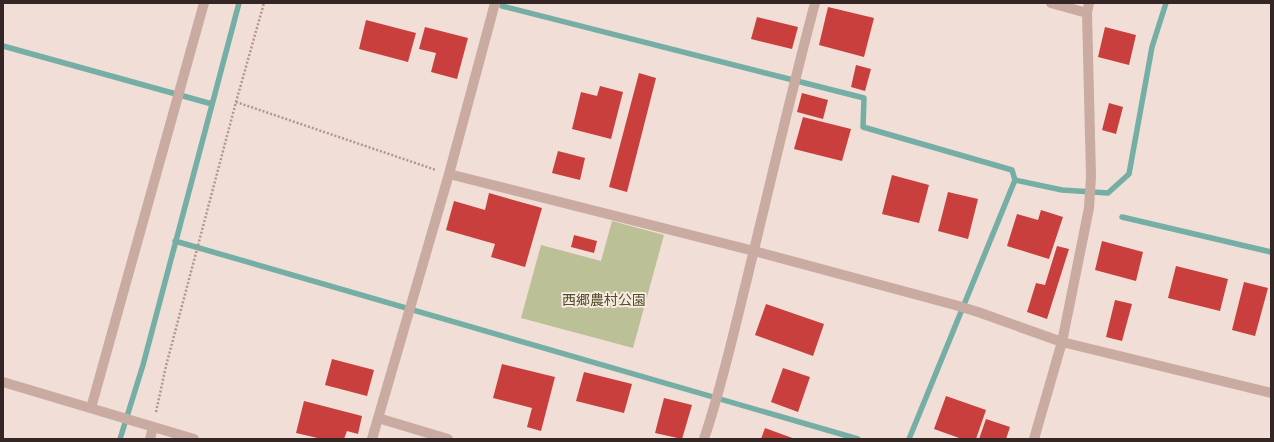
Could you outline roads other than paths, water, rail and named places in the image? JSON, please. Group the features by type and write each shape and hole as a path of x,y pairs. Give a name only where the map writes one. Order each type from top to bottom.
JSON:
{"street":[{"path":"91,408 204,3"},
{"path":"372,439 449,174 494,3"},
{"path":"704,439 720,387 754,251 792,88 815,3"},
{"path":"1034,439 1062,342 1089,207 1091,177 1088,8 1051,3"},
{"path":"449,174 754,251 955,305 1062,342 1271,393"},
{"path":"3,382 194,439"},
{"path":"378,418 448,439"},
{"path":"150,439 153,427"}],"waterway":[{"path":"120,439 143,365 239,3"},
{"path":"909,439 1015,180 1062,190 1108,193 1129,174 1152,47 1166,3"},
{"path":"502,6 864,98 863,127 1012,170 1015,180"},
{"path":"3,46 212,104"},
{"path":"1122,217 1271,252"},
{"path":"175,241 858,439"}],"park label":[{"name":"西郷農村公園","path":"604,300"}]}
